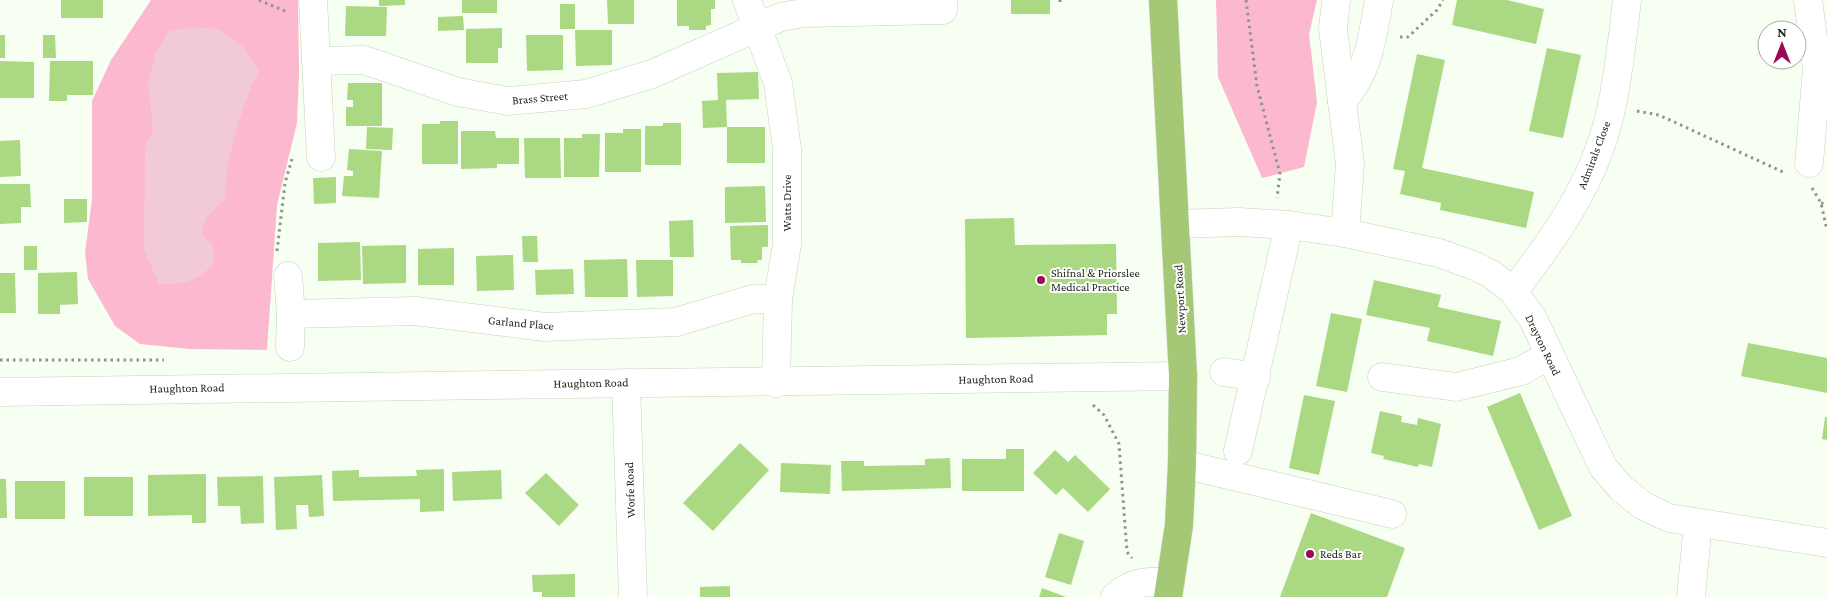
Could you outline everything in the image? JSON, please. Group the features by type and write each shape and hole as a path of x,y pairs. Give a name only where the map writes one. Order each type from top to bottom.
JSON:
{"main road":[{"name":"Newport Road","path":"1163,0 1183,376 1179,524 1163,587"}],"street":[{"name":"Watts Drive","path":"747,0 778,82 787,149 787,244 778,299 776,383"},
{"path":"758,27 781,17 803,13 944,10 943,0"},
{"path":"1336,0 1332,29 1350,164 1345,233"},
{"path":"1342,102 1357,85 1373,35 1379,0"},
{"name":"Admirals Close","path":"1513,291 1540,256 1575,203 1602,142 1612,106 1627,0"},
{"path":"1802,174 1817,69 1808,0"},
{"path":"313,10 321,157"},
{"name":"Brass Street","path":"316,61 364,60 458,92 508,101 586,94 652,74 758,27"},
{"name":"Drayton Road","path":"1176,224 1239,222 1281,224 1345,233 1439,253 1475,266 1491,274 1513,291 1533,319 1603,467 1620,488 1642,505 1669,518 1827,543"},
{"path":"1238,451 1256,377 1281,224"},
{"path":"288,276 291,314 290,347"},
{"name":"Garland Place","path":"291,314 415,312 545,327 676,322 753,299 778,299"},
{"path":"1382,378 1456,387 1522,371 1549,356"},
{"path":"1224,372 1256,377"},
{"name":"Haughton Road","path":"0,392 288,386 776,383 1183,376"},
{"name":"Worfe Road","path":"626,383 633,597"},
{"path":"1182,464 1392,514"},
{"path":"1691,597 1698,523"},
{"path":"1115,597 1131,584 1163,587"}],"path":[{"path":"1246,0 1256,86 1280,174 1281,224"},
{"path":"1373,35 1408,37 1437,10 1443,0"},
{"path":"1612,106 1658,115 1802,174 1821,203 1827,230"},
{"path":"288,276 276,271 280,217 285,183 293,158"},
{"path":"1821,203 1827,204"},
{"path":"1088,400 1104,415 1119,444 1127,552 1163,587"}],"shaded area":[{"path":"151,0 298,0 299,75 297,123 277,205 267,350 189,349 140,344 115,326 88,279 85,252 92,200 92,101 111,60"},
{"path":"1216,0 1317,0 1309,34 1317,102 1304,167 1262,178 1218,77"},
{"path":"190,27 218,29 244,47 259,71 235,134 228,169 226,199 206,218 202,233 213,246 214,264 201,275 189,281 159,284 144,250 145,147 153,130 148,83 156,53 168,31"}],"building":[{"path":"61,0 103,0 103,18 61,18"},
{"path":"379,0 405,0 405,5 379,6"},
{"path":"462,0 497,0 497,13 462,13"},
{"path":"607,0 634,0 634,24 608,24"},
{"path":"677,0 715,0 715,9 711,9 711,25 706,26 706,30 689,30 689,26 677,26"},
{"path":"1011,0 1050,0 1050,14 1011,14"},
{"path":"1457,0 1507,0 1544,9 1536,44 1452,25"},
{"path":"560,4 575,4 575,29 560,29"},
{"path":"346,6 387,7 386,36 345,36"},
{"path":"463,16 464,30 438,31 438,17"},
{"path":"502,28 502,48 498,48 498,63 466,63 466,29"},
{"path":"575,30 612,30 612,65 576,66"},
{"path":"0,35 5,35 5,58 0,58"},
{"path":"43,35 55,35 56,58 43,58"},
{"path":"526,35 563,35 563,70 527,71"},
{"path":"1547,48 1581,55 1563,138 1529,131"},
{"path":"1417,54 1445,60 1422,168 1534,192 1526,228 1440,210 1441,203 1400,194 1405,171 1393,169"},
{"path":"0,61 34,62 34,98 0,98"},
{"path":"50,61 93,61 93,95 67,95 67,101 49,101"},
{"path":"758,72 759,99 726,100 727,127 703,128 702,101 718,100 717,73"},
{"path":"348,83 382,83 382,126 346,126 346,107 353,107 353,100 347,100"},
{"path":"440,121 458,121 458,164 422,164 422,124 440,124"},
{"path":"663,123 681,123 681,165 645,165 645,126 663,126"},
{"path":"367,127 393,128 392,150 366,149"},
{"path":"727,127 765,127 765,163 727,163"},
{"path":"623,129 641,129 641,172 605,172 605,133 623,133"},
{"path":"461,131 495,131 496,138 519,138 519,164 497,164 497,168 461,169"},
{"path":"582,134 600,134 599,177 564,177 564,138 582,138"},
{"path":"524,138 560,138 561,178 525,178"},
{"path":"20,140 21,176 0,177 0,141"},
{"path":"349,149 382,151 379,198 342,196 344,176 353,176 353,171 347,170"},
{"path":"336,177 336,203 314,204 313,178"},
{"path":"0,184 30,184 31,207 21,207 21,223 0,224"},
{"path":"765,186 766,222 725,223 725,187"},
{"path":"64,199 87,199 87,222 64,223"},
{"name":"Shifnal & Priorslee Medical Practice","path":"1014,218 1015,245 1116,244 1117,314 1107,314 1107,335 966,338 965,219"},
{"path":"693,220 694,257 670,257 669,221"},
{"path":"768,225 768,247 762,247 762,260 757,260 758,263 741,263 741,260 731,260 730,226"},
{"path":"522,236 537,236 538,262 523,262"},
{"path":"360,242 361,280 318,281 318,243"},
{"path":"406,245 406,283 363,284 362,246"},
{"path":"24,246 37,246 37,270 24,270"},
{"path":"454,248 454,285 418,285 418,249"},
{"path":"513,255 514,290 477,291 476,256"},
{"path":"627,259 628,297 585,297 584,260"},
{"path":"636,260 673,260 673,296 637,297"},
{"path":"573,269 574,294 536,295 535,270"},
{"path":"77,272 78,304 60,305 60,314 38,314 38,273"},
{"path":"0,273 15,273 16,313 0,313"},
{"path":"1374,280 1441,295 1438,307 1501,321 1493,356 1427,341 1430,328 1366,315"},
{"path":"1331,313 1362,319 1347,392 1316,386"},
{"path":"1748,343 1827,358 1827,393 1741,376"},
{"path":"1520,393 1572,516 1539,530 1487,407"},
{"path":"1304,395 1335,401 1319,475 1289,468"},
{"path":"1380,411 1402,416 1401,422 1417,425 1418,418 1441,424 1432,467 1419,464 1418,467 1383,459 1384,456 1371,453"},
{"path":"1825,417 1827,417 1827,440 1822,439"},
{"path":"740,443 769,470 713,531 683,503"},
{"path":"1006,449 1024,449 1024,491 962,491 962,459 1006,459"},
{"path":"1055,450 1068,462 1075,455 1110,489 1088,512 1063,488 1056,495 1033,473"},
{"path":"950,458 951,488 842,491 841,461 864,461 864,466 925,465 925,459"},
{"path":"781,463 831,465 830,494 780,492"},
{"path":"444,469 444,511 420,512 420,499 333,501 332,471 359,470 359,477 417,476 416,470"},
{"path":"501,470 502,499 453,501 452,472"},
{"path":"546,473 579,505 559,526 525,493"},
{"path":"206,474 206,523 192,523 192,515 148,516 148,475"},
{"path":"322,475 324,516 309,517 308,505 296,505 297,529 276,530 274,477"},
{"path":"263,476 264,523 241,524 240,506 218,506 217,477"},
{"path":"84,477 133,477 133,516 84,516"},
{"path":"0,479 6,479 7,518 0,518"},
{"path":"15,481 65,481 65,519 15,519"},
{"path":"1311,513 1405,548 1387,597 1280,597"},
{"path":"1059,533 1084,541 1071,585 1045,577"},
{"path":"575,574 575,597 542,597 542,592 533,592 532,575"},
{"path":"730,586 730,597 700,597 700,587"},
{"path":"1042,588 1066,597 1039,597"}],"place":[{"name":"Shifnal & Priorslee Medical Practice","path":"1041,280"},
{"name":"Reds Bar","path":"1310,554"}]}
